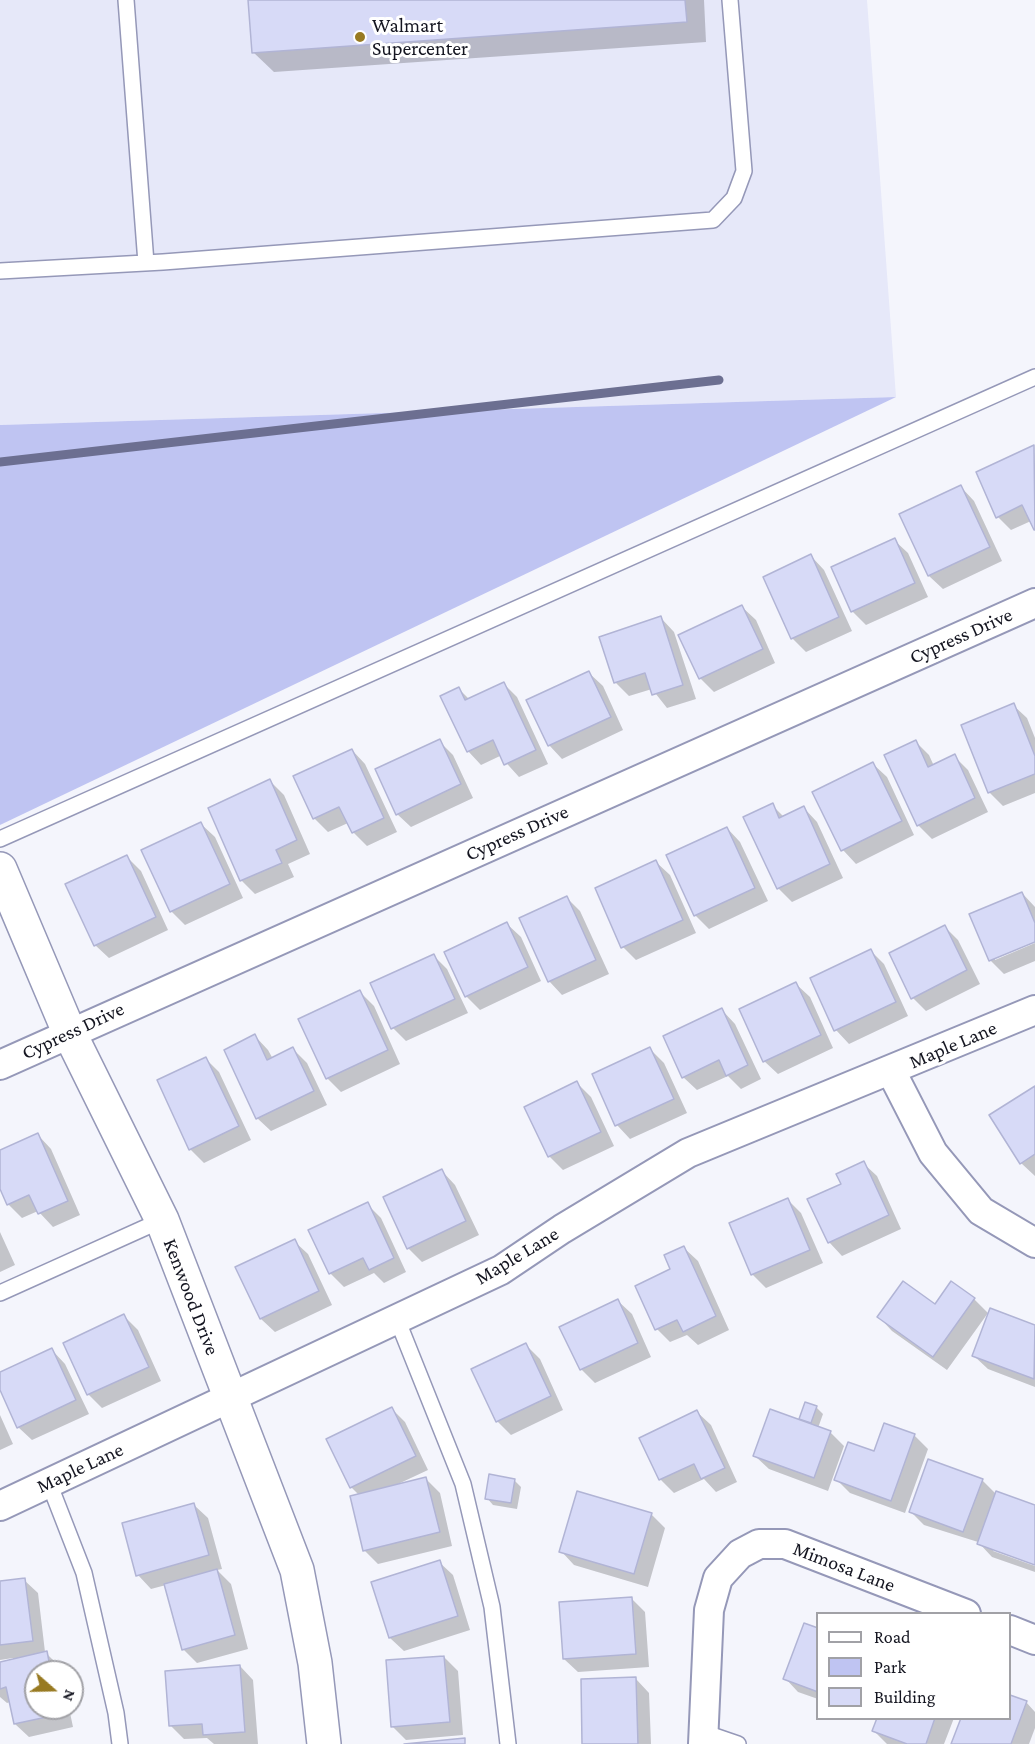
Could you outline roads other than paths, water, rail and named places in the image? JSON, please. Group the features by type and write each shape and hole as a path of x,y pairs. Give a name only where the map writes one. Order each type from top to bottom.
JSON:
{"street":[{"name":"Cypress Drive","path":"0,1065 69,1032 1035,603"},
{"name":"Kenwood Drive","path":"0,869 69,1032 162,1220 297,1570 315,1663 324,1744"},
{"name":"Maple Lane","path":"0,1506 501,1270 562,1229 688,1153 1035,1010"},
{"path":"891,1071 933,1153 981,1211 1035,1244"},
{"name":"Mimosa Lane","path":"703,1738 709,1610 718,1578 740,1554 759,1544 785,1544 961,1612"},
{"path":"1011,1630 1035,1640"}],"lane":[{"path":"126,0 146,263"},
{"path":"0,271 146,263 712,220 734,198 744,171 730,0"},
{"path":"0,839 1035,377"},
{"path":"0,1293 162,1220"},
{"path":"398,1319 463,1484 492,1607 508,1744"},
{"path":"50,1483 84,1573 116,1713 120,1744"},
{"path":"703,1738 738,1744"}],"waterway":[{"path":"0,462 719,380"}],"place":[{"name":"Walmart Supercenter","path":"360,37"}]}
